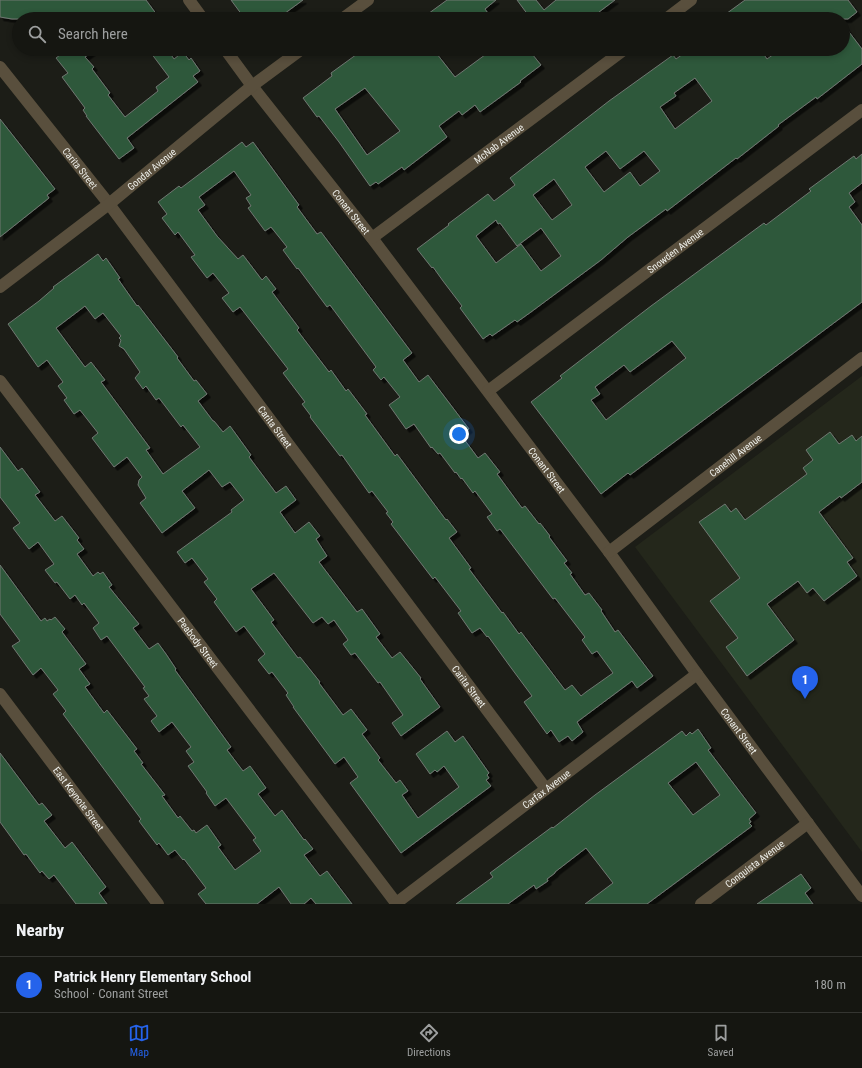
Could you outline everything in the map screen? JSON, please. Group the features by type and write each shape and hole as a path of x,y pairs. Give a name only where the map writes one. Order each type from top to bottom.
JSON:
{"street":[{"path":"189,0 198,12"},
{"path":"352,12 368,0"},
{"path":"675,12 691,0"},
{"name":"Conant Street","path":"230,56 488,390 610,552 697,674 808,823 860,887"},
{"name":"Gondar Avenue","path":"0,287 109,204 252,86 293,56"},
{"name":"McNab Avenue","path":"372,238 617,56"},
{"name":"Carita Street","path":"0,67 109,204 546,789"},
{"name":"Snowden Avenue","path":"488,390 862,110"},
{"name":"Canehill Avenue","path":"610,552 862,358"},
{"name":"Peabody Street","path":"0,381 395,904"},
{"name":"Carfax Avenue","path":"395,904 697,674"},
{"name":"East Keynote Street","path":"0,694 158,904"},
{"name":"Conquista Avenue","path":"701,904 808,823"}],"shaded area":[{"path":"862,376 862,852 635,547"}],"building":[{"path":"0,0 146,0 155,12 12,12 12,19 0,17"},
{"path":"231,0 303,0 287,12 240,12"},
{"path":"447,0 496,0 485,9 487,12 431,12"},
{"path":"517,0 536,0 544,10 556,0 615,0 599,12 526,12"},
{"path":"745,0 848,0 857,12 850,17 850,12 729,12"},
{"path":"850,33 862,49 862,64 817,99 816,97 778,125 779,126 737,159 736,158 667,211 666,209 628,237 601,260 531,312 517,322 515,320 492,336 490,334 483,339 460,308 462,306 433,267 432,268 417,249 488,194 494,201 515,185 510,178 609,101 672,56 674,56 676,59 680,56 765,56 767,59 771,56 850,56","holes":["695,78 712,101 675,129 660,107 676,96 674,93","606,151 620,169 644,151 660,171 640,186 630,172 604,192 585,167","554,179 572,205 552,220 533,195","496,220 498,224 500,223 517,246 541,228 561,256 541,271 521,244 496,263 476,236"]},
{"path":"59,56 86,56 85,57 94,67 92,69 110,93 108,95 125,117 158,91 156,87 169,77 153,56 172,56 174,59 178,56 186,56 189,60 191,58 200,71 193,76 198,82 127,138 134,148 119,159 86,116 83,110 85,108 62,77 68,73 56,58"},
{"path":"354,56 438,56 455,77 484,56 534,56 541,65 520,81 521,82 480,112 475,105 462,115 459,111 439,126 447,137 404,170 402,167 378,184 376,182 370,186 339,142 303,98 332,76 331,73","holes":["365,88 400,131 367,155 335,109"]},
{"path":"0,119 55,189 47,195 49,198 0,237"},
{"path":"242,142 246,147 253,142 299,205 297,207 317,234 321,232 412,353 403,360 419,382 428,375 469,429 461,435 478,458 485,453 500,472 497,474 522,508 525,506 550,536 549,537 567,561 564,563 572,573 570,574 585,595 589,593 602,610 601,611 615,632 618,630 653,676 637,688 632,681 577,722 583,732 572,741 568,736 559,742 551,730 547,734 524,702 532,696 488,636 487,637 480,628 472,633 458,613 461,611 435,577 433,579 391,524 393,522 386,513 388,512 372,491 369,493 342,455 340,456 310,417 311,416 302,404 305,402 283,373 288,369 240,307 233,312 222,298 229,293 213,273 207,278 191,257 195,255 178,232 175,235 162,218 167,214 158,202 179,186 181,188","holes":["234,171 251,195 246,198 251,206 248,208 265,231 271,227 287,247 283,250 297,269 298,268 327,307 330,305 376,367 373,370 381,380 384,377 400,397 389,405 406,429 414,424 431,448 432,447 438,454 440,453 473,493 475,491 492,514 487,517 497,531 500,529 553,599 555,598 585,637 582,640 592,654 597,651 613,673 581,696 572,685 565,690 521,632 519,634 503,612 502,613 469,569 471,568 449,538 457,532 447,519 446,520 397,454 395,456 348,389 346,391 331,370 329,372 297,330 299,328 272,292 276,289 266,276 262,280 243,255 238,259 217,236 198,210 205,205 199,197"]},
{"path":"862,154 862,183 849,193 855,202 849,207 862,225 862,302 630,475 628,473 601,494 531,402 562,378 560,376 651,306 764,223 766,225 811,191 809,189 854,156 856,159","holes":["672,341 686,358 606,420 591,400 600,394 595,387 624,365 630,372"]},
{"path":"98,254 103,261 106,258 120,278 118,279 137,306 138,305 178,357 177,358 194,381 196,380 207,394 198,401 213,421 223,432 230,426 251,455 249,457 276,493 286,486 296,500 280,512 295,533 309,522 320,536 316,539 327,556 319,562 357,612 362,609 380,634 376,637 392,658 400,652 421,678 420,679 440,707 401,736 392,723 403,715 380,682 378,683 355,653 351,655 343,644 348,640 334,620 328,624 322,617 313,623 274,573 251,589 274,620 271,622 298,658 300,657 320,682 319,683 343,715 351,709 367,730 362,734 380,758 378,760 396,783 400,780 408,791 402,795 418,818 459,787 444,766 437,772 435,770 430,774 416,754 447,731 455,742 463,736 489,773 487,775 489,778 486,780 491,786 401,853 350,783 358,777 344,757 335,764 293,707 286,695 288,693 272,672 269,674 258,660 265,654 244,626 236,632 214,602 217,599 204,582 208,579 192,558 185,563 177,552 232,512 231,510 244,500 230,482 222,487 209,470 182,491 195,508 162,533 140,503 146,498 138,485 139,480 142,477 127,457 114,467 92,438 98,433 80,410 74,414 64,400 67,398 58,386 63,382 47,360 38,367 8,324 39,301 54,288 53,287","holes":["85,306 95,319 103,313 121,336 119,338 121,340 119,346 124,349 140,372 135,378 143,389 146,386 156,400 159,398 181,427 183,425 200,447 163,474 146,450 150,448 101,382 105,380 91,362 85,367 56,328"]},
{"path":"830,432 839,444 852,435 856,441 862,436 862,482 819,512 853,558 847,562 857,576 824,601 813,588 807,593 798,581 767,604 794,640 747,676 726,647 738,638 710,601 740,578 699,522 725,504 731,512 736,508 745,520 807,474 803,468 813,460 806,450"},
{"path":"0,447 18,471 22,468 40,492 35,495 55,521 62,516 79,538 77,540 84,549 77,554 93,576 98,572 100,574 103,572 112,585 109,587 139,624 133,628 149,649 158,643 176,669 175,670 231,747 227,750 243,771 250,766 266,788 258,794 275,816 282,810 304,840 305,839 313,849 304,855 320,876 327,871 352,904 316,904 311,898 304,904 291,904 279,887 257,904 206,904 198,894 206,888 184,859 183,860 175,850 168,855 159,843 157,845 139,821 141,819 63,714 66,711 53,694 58,690 41,668 33,675 12,646 20,641 0,614 0,565 41,621 45,618 47,621 50,619 51,620 55,617 65,629 62,632 86,664 79,669 90,684 85,687 104,713 107,710 137,749 134,751 143,763 141,764 165,795 162,796 178,818 180,816 192,831 194,830 196,833 207,825 221,845 218,847 235,870 261,851 253,840 256,838 226,798 215,806 206,793 207,792 188,766 194,762 186,751 191,747 172,722 159,732 151,721 157,716 144,699 149,696 143,688 145,687 107,636 101,640 93,628 99,623 84,603 82,605 75,595 70,599 57,582 55,583 45,570 54,564 38,542 29,549 13,528 20,523 0,497"},
{"path":"698,729 711,748 708,750 756,813 749,819 751,822 749,823 752,826 647,904 585,904 613,883 586,848 555,872 547,879 548,881 536,889 534,885 508,904 456,904 493,877 490,873 552,827 553,828 682,731 686,736 690,732 692,734","holes":["696,762 720,795 693,815 668,783"]},
{"path":"0,753 39,805 42,803 52,815 44,821 65,848 72,842 106,887 99,893 107,904 76,904 54,875 49,879 42,871 40,873 26,854 24,855 0,822"},
{"path":"801,874 811,888 805,893 813,904 757,904"}],"place":[{"name":"Patrick Henry Elementary School","path":"805,699"}]}
